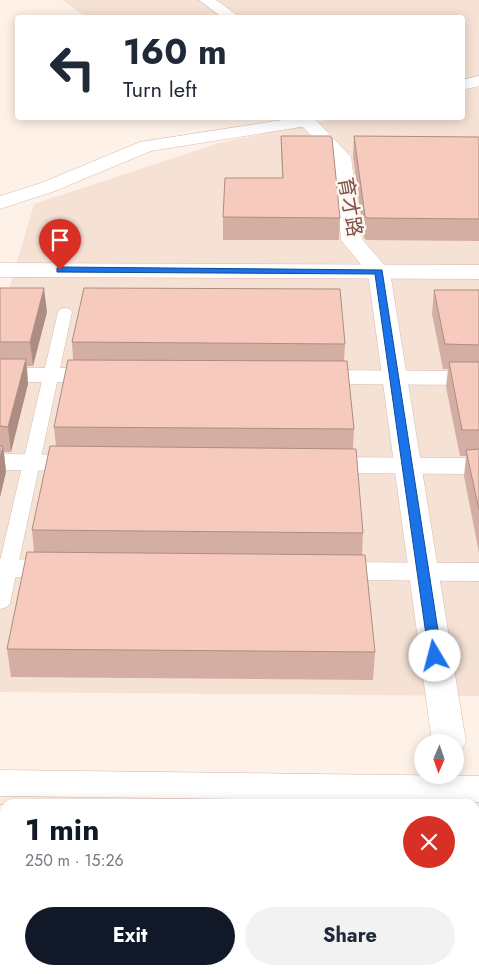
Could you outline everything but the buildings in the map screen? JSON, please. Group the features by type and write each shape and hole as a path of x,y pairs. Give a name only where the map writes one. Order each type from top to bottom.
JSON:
{"street":[{"path":"206,0 229,15"},
{"path":"465,84 479,81"},
{"path":"0,203 48,187 147,146 309,120"},
{"name":"育才路","path":"316,120 342,157 352,240 379,272"},
{"path":"0,270 479,272"},
{"path":"379,272 449,734"},
{"path":"0,375 119,375"},
{"path":"287,376 479,378"},
{"path":"0,462 110,463"},
{"path":"298,464 479,466"},
{"path":"4,568 87,569"},
{"path":"304,570 479,572"},
{"path":"0,783 463,789"}],"lane":[{"path":"0,602 4,568 31,463 64,312"}],"shaded area":[{"path":"62,0 479,0 479,75 465,78 465,15 83,15"},
{"path":"479,87 479,696 0,692 0,299 6,299 34,204 219,143 328,120 465,120 465,90"}],"route":[{"path":"60,270 379,272 435,656"}]}
